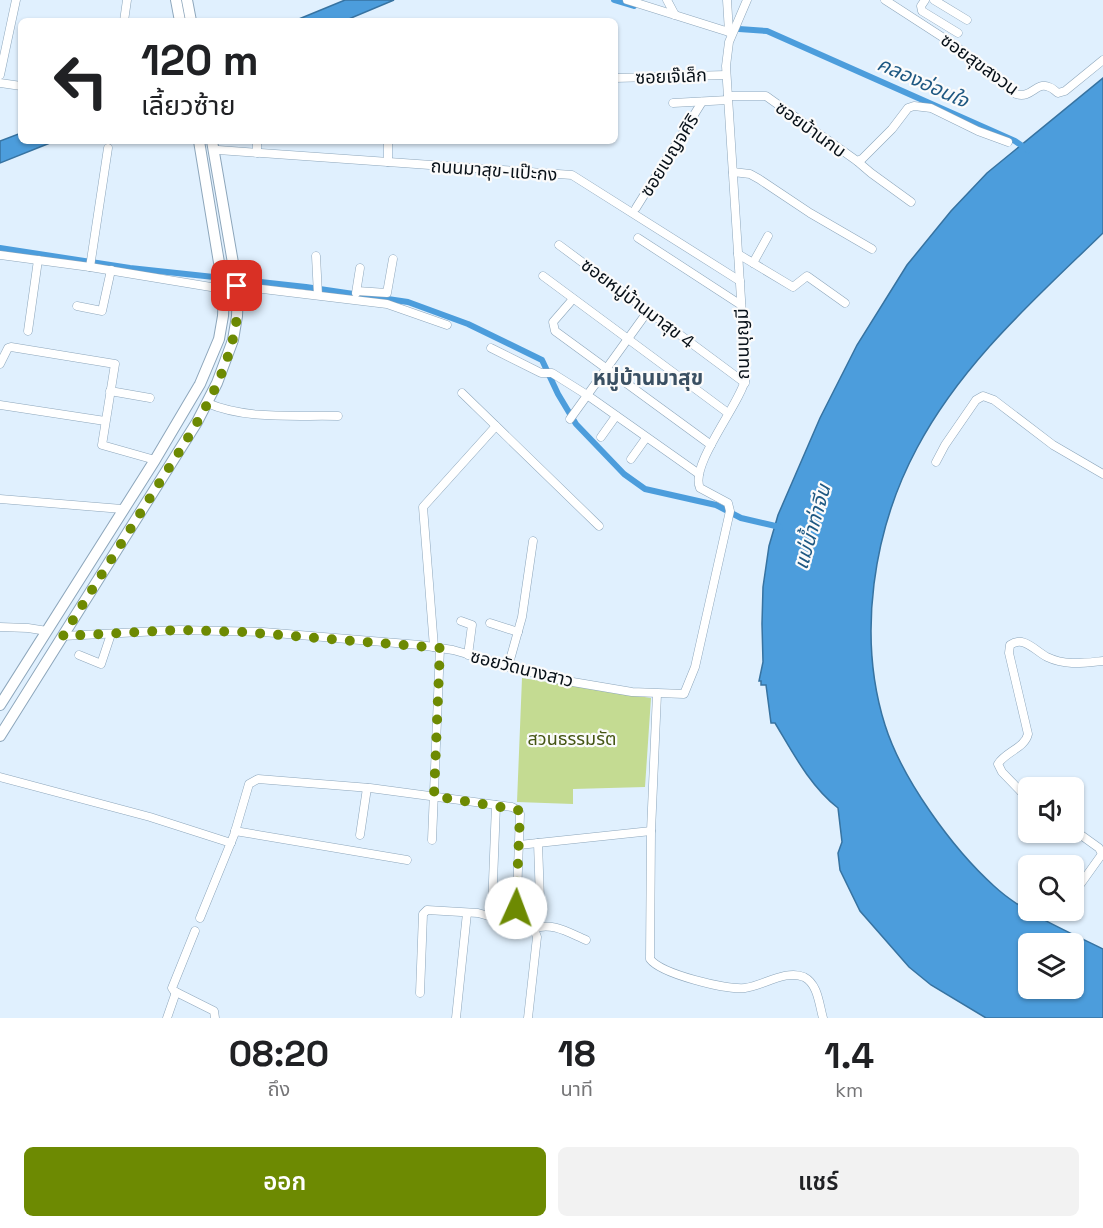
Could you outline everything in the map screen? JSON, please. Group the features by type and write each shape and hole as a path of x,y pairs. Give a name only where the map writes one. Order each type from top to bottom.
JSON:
{"main road":[{"path":"171,0 174,18"},
{"path":"176,0 179,18"},
{"path":"187,0 190,18"},
{"path":"192,0 195,18"},
{"path":"0,705 155,460 200,384 214,354 223,316 222,275 198,144"},
{"path":"198,144 222,275"},
{"path":"215,144 220,186 236,273"},
{"path":"0,736 197,422 217,383 233,340 237,316 236,273 215,144"},
{"path":"97,551 111,559"}],"street":[{"path":"0,75 16,0"},
{"path":"124,18 127,0"},
{"path":"627,0 730,32 727,0"},
{"path":"668,0 675,15"},
{"name":"ถนนบุญมี","path":"699,474 711,445 745,383 726,51 730,32 747,0"},
{"name":"ซอยสุขสงวน","path":"885,0 953,44 1016,94 1022,96 1041,86 1049,87 1058,93 1065,91 1103,60"},
{"path":"925,0 921,6 922,11 958,33"},
{"path":"934,0 968,20"},
{"name":"ซอยเจ๊เล็ก","path":"618,78 726,75"},
{"path":"0,83 18,86"},
{"name":"ซอยบ้านกบ","path":"728,98 766,96 857,161 862,159 892,129 908,108 914,106 931,108 978,131 1008,142"},
{"name":"ซอยเบญจศิริ","path":"674,103 728,98"},
{"name":"ซอยเบญจศิริ","path":"636,208 702,102"},
{"name":"ถนนมาสุข-แป๊ะกง","path":"215,144 257,153 572,175 740,281"},
{"path":"257,144 257,153"},
{"path":"388,144 388,162"},
{"path":"90,267 108,148"},
{"path":"857,161 911,202"},
{"path":"733,172 750,174 759,178 810,213 872,249"},
{"path":"753,263 768,236"},
{"path":"638,238 741,305"},
{"name":"ซอยหมู่บ้านมาสุข 4","path":"559,245 745,383"},
{"path":"738,254 794,287 807,276 845,303"},
{"path":"0,255 111,270 223,289"},
{"path":"316,256 318,295"},
{"path":"237,286 318,295 387,293 393,259"},
{"path":"28,331 38,260"},
{"path":"356,295 358,268"},
{"path":"77,306 102,310 111,270"},
{"path":"543,276 728,413"},
{"path":"356,295 447,325"},
{"path":"573,299 553,322 553,327 559,334 711,445"},
{"path":"570,419 648,311"},
{"path":"0,364 10,347 112,363 116,367 102,443 104,447 155,460"},
{"path":"491,348 541,373 549,371 699,474"},
{"path":"110,391 150,398"},
{"path":"462,393 599,526"},
{"path":"936,462 976,400 983,396 994,400 1053,446 1103,474"},
{"path":"207,403 246,414 338,416"},
{"path":"0,405 105,421"},
{"path":"601,437 616,416"},
{"path":"432,840 437,647 423,507 496,426"},
{"path":"630,459 646,438"},
{"name":"ซอยวัดนางสาว","path":"63,636 178,630 253,632 437,647 555,679 657,694 684,694 695,667 730,514 728,503 700,488 699,474"},
{"path":"0,499 122,509"},
{"path":"508,667 522,617 533,541"},
{"path":"461,621 472,625 468,655"},
{"path":"490,623 518,632"},
{"path":"0,627 47,631"},
{"path":"79,655 101,664 111,634"},
{"path":"1018,789 1002,772 998,764 1026,740 1028,734 1009,653 1010,645 1018,641 1024,642 1044,655 1063,663 1103,661"},
{"path":"657,694 651,831 648,954 650,959 656,965 687,978 728,988 744,988 786,976 799,976 808,980 815,990 823,1018"},
{"path":"0,777 150,817 231,843"},
{"path":"200,918 231,843 249,784 255,780 367,788 518,810 520,814 516,922"},
{"path":"360,835 367,788"},
{"path":"492,907 496,805"},
{"path":"235,831 407,860"},
{"path":"519,845 651,831"},
{"path":"1084,837 1099,848 1102,854 1084,879"},
{"path":"538,843 540,900"},
{"path":"420,993 425,911 467,913 516,922 534,929 550,926 586,940"},
{"path":"456,1018 467,913"},
{"path":"528,1018 537,937 534,929"},
{"path":"195,930 172,988 214,1011 215,1018"},
{"path":"167,1018 176,992"}],"green space":[{"name":"สวนธรรมรัต","path":"522,678 651,698 645,787 573,789 573,804 517,802"}],"water":[{"path":"345,0 394,0 351,18 301,18"},
{"name":"แม่น้ำท่าจีน","path":"1103,78 1103,233 1001,333 955,388 935,417 902,480 890,513 880,548 871,620 872,656 885,725 903,768 930,812 978,870 1018,905 1018,921 1046,921 1070,933 1018,933 1018,999 1084,999 1084,940 1103,949 1103,1018 986,1018 931,985 909,967 860,911 840,870 838,853 842,842 838,808 819,790 795,757 775,723 771,723 766,685 761,685 759,681 763,662 763,587 769,546 778,515 820,418 857,345 907,265 951,211 987,173"},
{"path":"18,134 18,144 48,144 0,163 0,141"}],"waterway":[{"name":"คลองอ่อนใจ","path":"614,0 634,6"},
{"name":"คลองอ่อนใจ","path":"739,29 767,31 1015,141 1028,150"},
{"path":"0,248 130,268 306,287 408,302 468,324 542,360 558,394 576,424 624,474 645,489 716,505 741,518 780,527"}],"district":[{"name":"หมู่บ้านมาสุข","path":"648,377"}],"route":[{"path":"237,286 237,316 233,340 217,383 197,422 63,636 178,630 243,632 440,648 434,796 512,807 518,810 520,814 516,908"}]}
